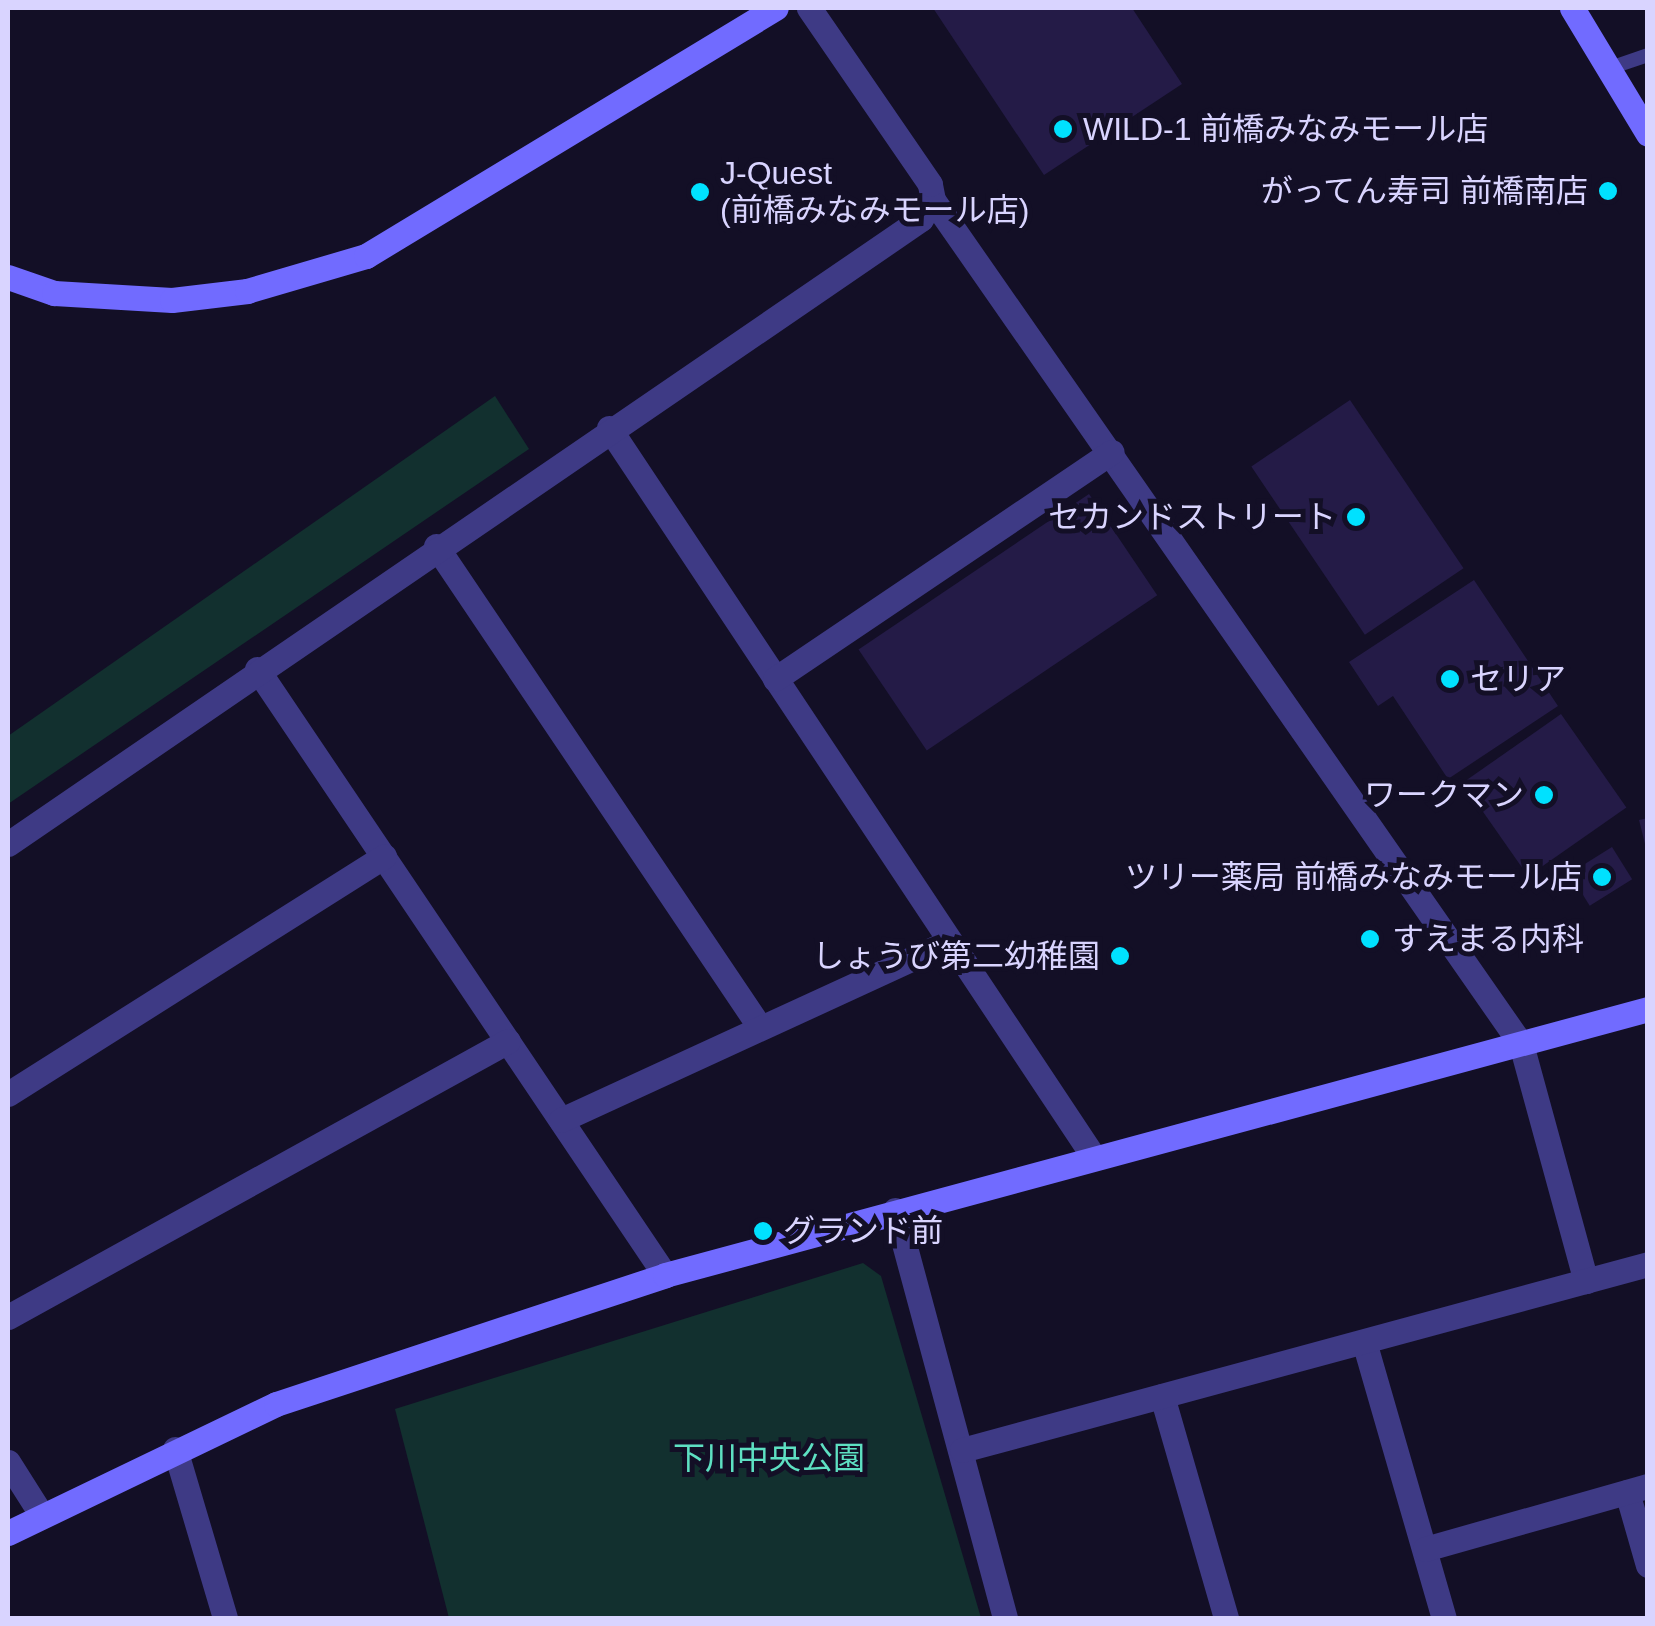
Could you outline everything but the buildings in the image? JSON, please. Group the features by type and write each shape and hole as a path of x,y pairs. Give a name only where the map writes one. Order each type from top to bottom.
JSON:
{"street":[{"path":"8,277 54,293 172,300 248,291 366,256 776,8"},
{"path":"809,8 933,200 1112,452 1520,1044 1586,1281"},
{"path":"1572,8 1648,134"},
{"path":"8,844 436,546 921,219 933,200"},
{"path":"609,428 1090,1153"},
{"path":"775,679 1112,452"},
{"path":"436,546 759,1026"},
{"path":"257,669 666,1275"},
{"path":"8,1094 384,856"},
{"path":"561,1120 948,942"},
{"path":"8,1533 276,1404 666,1275 1090,1153 1648,1009"},
{"path":"8,1317 508,1040"},
{"path":"895,1210 1005,1618"},
{"path":"962,1450 1365,1344 1648,1264"},
{"path":"1365,1344 1444,1618"},
{"path":"1162,1396 1226,1618"},
{"path":"175,1450 224,1618"},
{"path":"8,1462 41,1514"},
{"path":"1425,1549 1638,1489 1648,1565"}],"lane":[{"path":"1607,69 1648,56"}],"green space":[{"path":"495,396 529,449 8,804 8,736"},
{"name":"下川中央公園","path":"863,1263 881,1276 981,1618 449,1618 395,1409"}],"place":[{"name":"WILD-1 前橋みなみモール店","path":"1063,129"},
{"name":"がってん寿司 前橋南店","path":"1608,191"},
{"name":"J-Quest (前橋みなみモール店)","path":"700,192"},
{"name":"セカンドストリート","path":"1356,517"},
{"name":"セリア","path":"1450,679"},
{"name":"ワークマン","path":"1544,795"},
{"name":"ツリー薬局 前橋みなみモール店","path":"1602,877"},
{"name":"すえまる内科","path":"1370,939"},
{"name":"しょうび第二幼稚園","path":"1120,956"},
{"name":"グランド前","path":"763,1231"}]}
